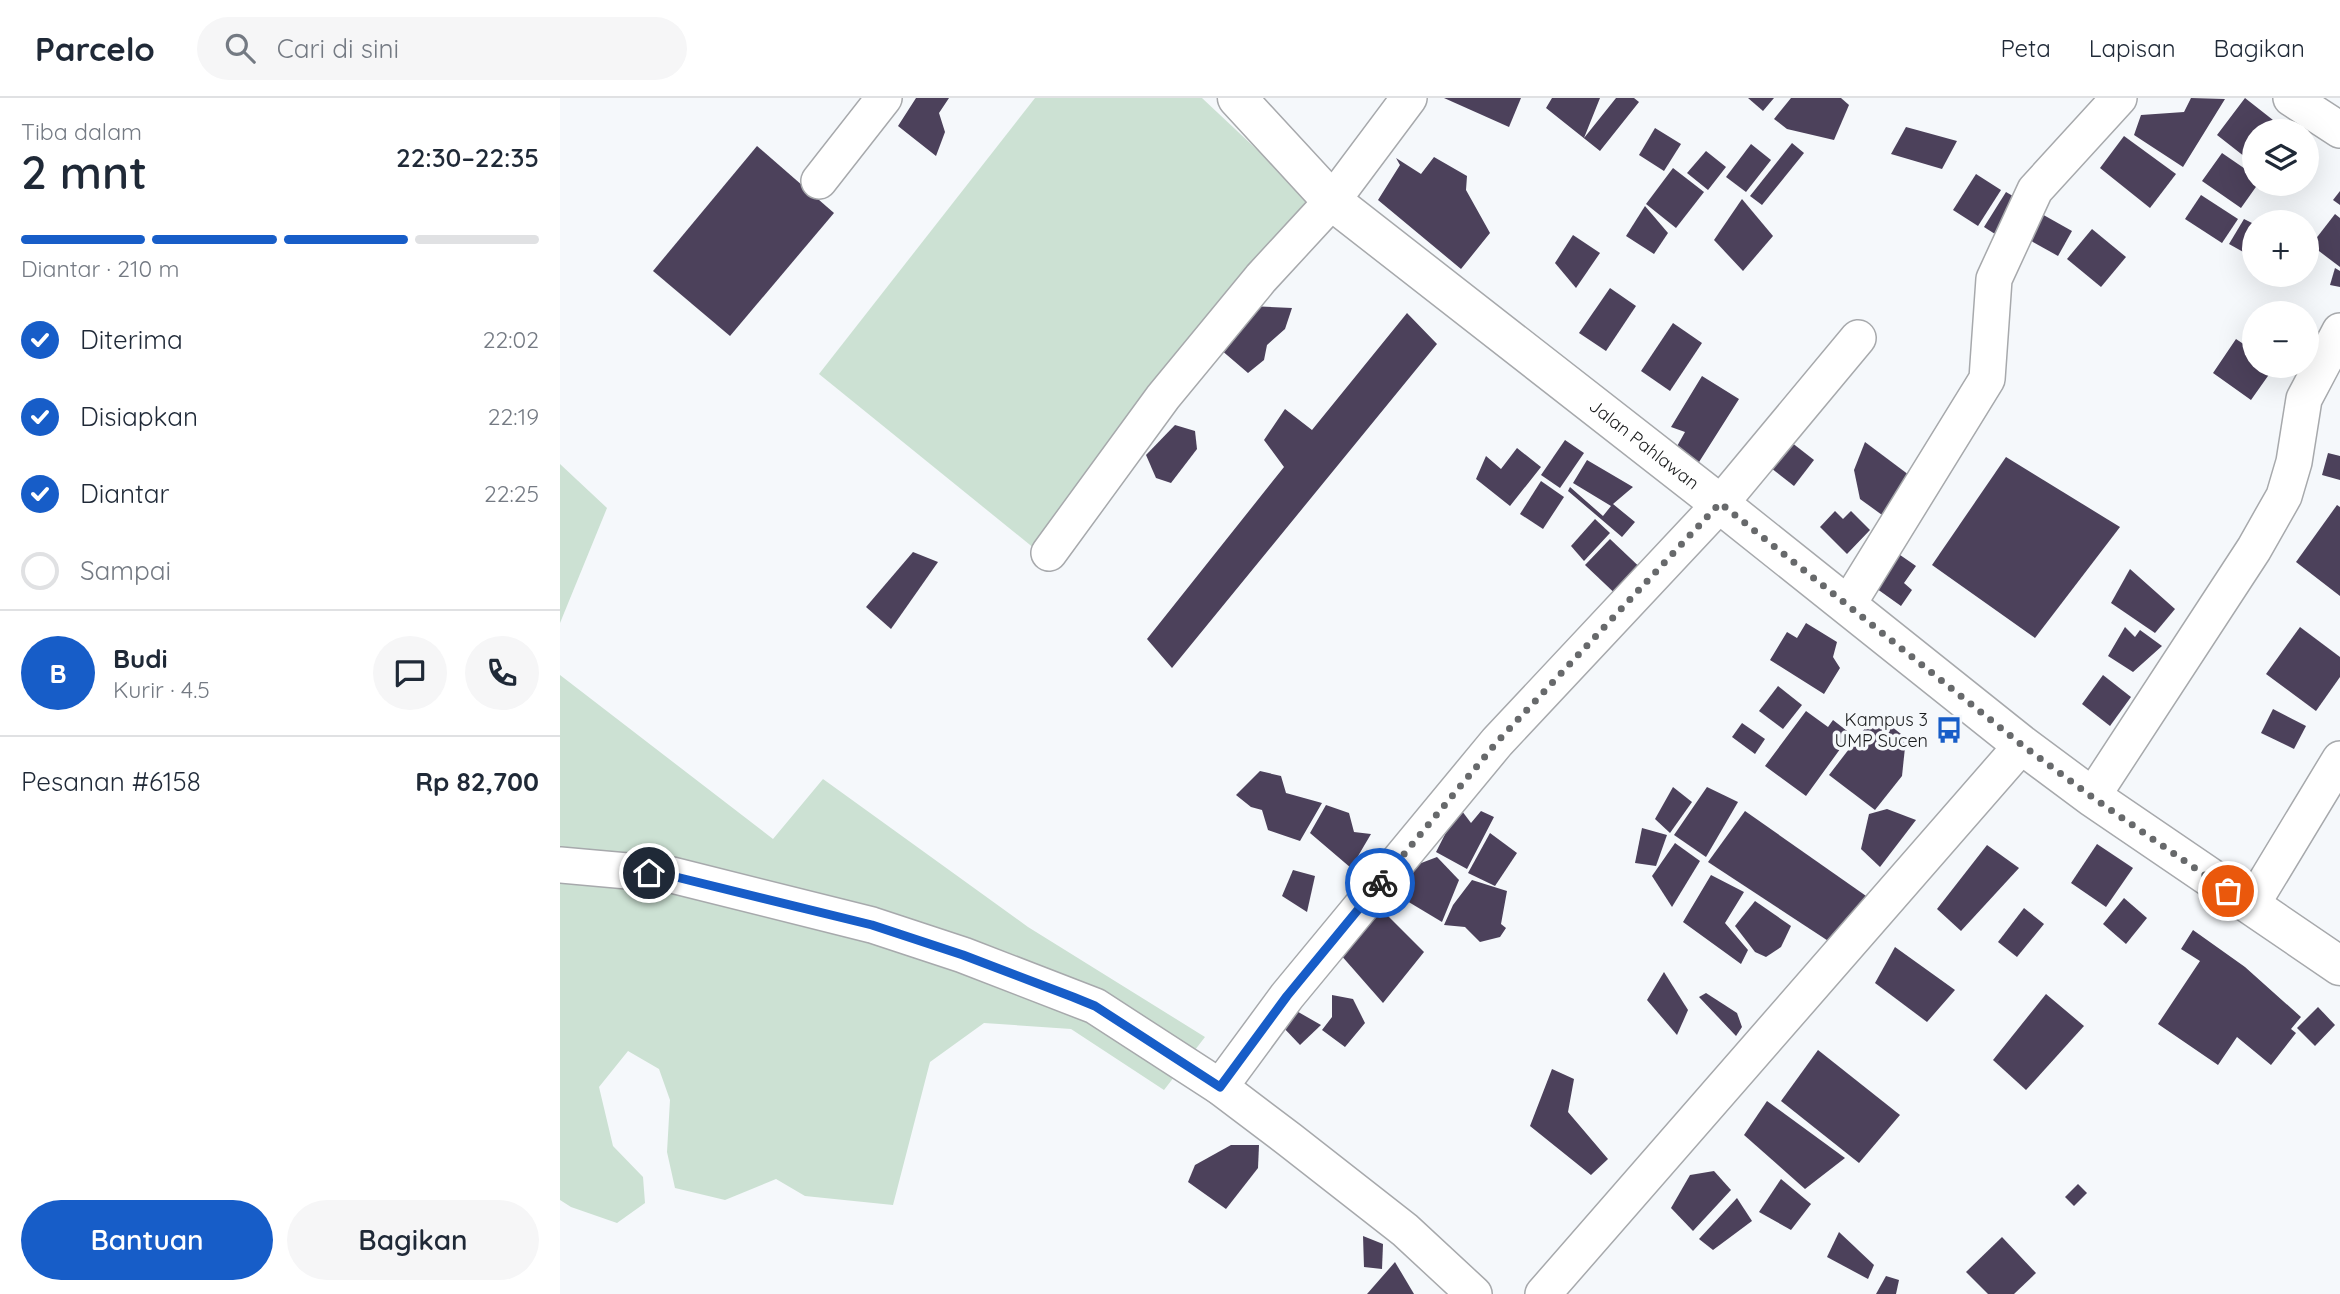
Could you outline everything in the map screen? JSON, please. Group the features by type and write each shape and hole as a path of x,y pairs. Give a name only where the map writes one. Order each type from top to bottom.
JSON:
{"main road":[{"name":"Jalan Pahlawan","path":"1237,98 1332,201 1720,503 2022,745 2092,797 2340,966"}],"street":[{"path":"819,181 884,98"},
{"path":"1049,553 1163,397 1261,278 1332,201 1409,98"},
{"path":"1847,606 1987,379 1994,279 2035,190 2119,98"},
{"path":"2291,98 2340,130"},
{"path":"2092,797 2254,549 2284,496 2294,462 2304,399 2340,331"},
{"path":"1220,1087 1287,996 1497,742 1720,503 1858,338"},
{"path":"1543,1294 2022,745"},
{"path":"2251,906 2340,759"},
{"path":"560,865 672,876 872,925 963,955 1095,1006 1220,1087 1405,1230 1474,1294"}],"green space":[{"path":"1035,98 1202,98 1317,206 1035,549 819,374"},
{"path":"560,464 607,508 560,623"},
{"path":"560,675 773,839 823,779 1028,927 1205,1037 1164,1090 1071,1029 984,1023 930,1062 893,1205 805,1196 776,1179 725,1200 675,1188 667,1152 670,1100 659,1069 628,1051 599,1087 613,1146 643,1177 645,1203 617,1223 571,1207 560,1200"}],"building":[{"path":"916,98 949,98 939,113 945,132 936,156 898,126"},
{"path":"1444,98 1521,98 1509,127"},
{"path":"1552,98 1600,98 1584,138 1616,98 1634,98 1639,102 1600,151 1546,108"},
{"path":"1748,98 1774,98 1763,111"},
{"path":"1791,98 1841,98 1849,105 1834,140 1787,129 1774,119"},
{"path":"2191,98 2225,99 2183,167 2134,135 2141,115 2184,112"},
{"path":"2245,98 2272,119 2242,119 2242,155 2217,135"},
{"path":"1906,127 1957,141 1942,169 1891,154"},
{"path":"1655,128 1681,144 1664,171 1639,155"},
{"path":"2124,136 2176,174 2150,208 2100,168"},
{"path":"1792,143 1804,153 1762,205 1750,196"},
{"path":"1751,144 1771,160 1746,192 1726,177"},
{"path":"757,146 834,213 730,336 653,271"},
{"path":"1706,151 1726,167 1708,190 1687,173"},
{"path":"2222,153 2242,167 2242,196 2250,196 2241,208 2202,181"},
{"path":"1434,157 1467,176 1466,190 1490,233 1461,269 1378,200 1400,165 1396,158 1421,174"},
{"path":"1673,168 1704,192 1676,228 1646,204"},
{"path":"1976,174 2001,190 1978,226 1953,210"},
{"path":"2340,191 2340,205 2333,200"},
{"path":"2006,192 2018,199 1995,234 1984,227"},
{"path":"2201,195 2238,219 2222,243 2185,219"},
{"path":"1742,199 1773,236 1743,271 1714,240"},
{"path":"1645,206 1668,233 1654,254 1626,236"},
{"path":"2040,213 2072,231 2058,256 2026,238"},
{"path":"2335,214 2340,218 2340,267 2319,251 2319,235"},
{"path":"2242,222 2242,251 2229,244"},
{"path":"2092,229 2126,257 2101,287 2067,259"},
{"path":"1573,235 1600,253 1576,288 1555,263"},
{"path":"2335,268 2340,271 2340,287 2330,285"},
{"path":"1610,288 1636,306 1606,351 1579,333"},
{"path":"1250,306 1292,308 1285,329 1267,345 1264,360 1248,373 1220,349"},
{"path":"1407,313 1437,344 1172,668 1147,639 1284,467 1264,440 1285,409 1312,430"},
{"path":"1673,323 1702,343 1670,391 1641,371"},
{"path":"2236,339 2242,343 2242,378 2267,378 2251,400 2213,373"},
{"path":"1702,376 1739,399 1694,470 1671,457 1685,432 1671,427"},
{"path":"1175,425 1195,431 1197,449 1171,483 1156,478 1146,455"},
{"path":"1782,435 1814,460 1794,486 1762,461"},
{"path":"1565,440 1584,453 1560,488 1541,475"},
{"path":"1865,442 1917,481 1889,520 1860,499 1854,470"},
{"path":"1517,448 1541,467 1510,506 1476,479 1486,456 1501,469"},
{"path":"2328,453 2340,456 2340,480 2322,475"},
{"path":"2006,457 2120,527 2035,638 1932,565"},
{"path":"1587,460 1633,487 1613,504 1635,522 1622,537 1568,491 1570,487 1603,516 1611,506 1573,483"},
{"path":"1541,481 1564,497 1543,529 1520,514"},
{"path":"2337,505 2340,507 2340,596 2296,562"},
{"path":"1835,511 1843,519 1851,511 1870,530 1847,554 1820,527"},
{"path":"1595,519 1610,533 1584,561 1571,546"},
{"path":"1610,539 1648,575 1623,601 1585,565"},
{"path":"1890,548 1916,566 1904,583 1912,590 1901,606 1866,581"},
{"path":"913,552 938,562 891,629 866,607"},
{"path":"2130,569 2175,609 2155,633 2111,603"},
{"path":"1806,623 1837,642 1833,657 1840,668 1824,694 1770,660 1787,632 1797,638"},
{"path":"2125,627 2135,637 2140,630 2162,646 2133,672 2108,656"},
{"path":"2300,627 2340,657 2340,677 2316,711 2266,674"},
{"path":"2103,675 2131,697 2110,726 2082,704"},
{"path":"1778,686 1802,705 1783,729 1759,711"},
{"path":"2273,709 2306,726 2294,749 2261,733"},
{"path":"1806,711 1828,727 1833,720 1851,734 1806,796 1765,766"},
{"path":"1876,714 1906,738 1902,776 1875,810 1829,775"},
{"path":"1742,723 1765,739 1755,754 1732,737"},
{"path":"1260,771 1281,776 1286,793 1322,803 1300,841 1268,830 1262,810 1251,807 1236,795"},
{"path":"1673,787 1692,802 1670,833 1655,819"},
{"path":"1707,787 1738,802 1706,857 1674,835"},
{"path":"1326,805 1349,813 1354,832 1371,834 1351,868 1310,833"},
{"path":"1459,807 1471,823 1481,811 1494,817 1467,869 1436,852"},
{"path":"1887,809 1916,820 1880,867 1861,849 1869,814"},
{"path":"1745,811 1869,898 1839,948 1708,862"},
{"path":"1642,828 1667,835 1656,866 1635,863"},
{"path":"1490,833 1517,853 1495,886 1468,873"},
{"path":"1675,843 1700,861 1672,907 1652,876"},
{"path":"2097,844 2133,868 2106,907 2071,883"},
{"path":"1987,845 2019,868 1961,931 1937,909"},
{"path":"1437,857 1459,880 1442,922 1387,889 1416,865"},
{"path":"1293,870 1315,876 1307,912 1282,896"},
{"path":"1711,875 1744,892 1725,923 1748,950 1741,964 1683,922"},
{"path":"1472,880 1507,891 1501,924 1506,928 1500,937 1480,942 1465,927 1444,925 1453,905"},
{"path":"2124,898 2147,918 2126,944 2103,924"},
{"path":"1755,901 1791,926 1781,947 1766,957 1755,952 1735,926"},
{"path":"2024,908 2044,924 2017,957 1998,942"},
{"path":"1384,912 1424,952 1383,1003 1340,954 1349,926"},
{"path":"2193,930 2245,967 2301,1017 2291,1029 2296,1033 2271,1065 2237,1037 2218,1065 2158,1024 2200,961 2181,949"},
{"path":"1895,947 1955,990 1927,1022 1875,983"},
{"path":"1664,972 1688,1010 1677,1035 1647,1000"},
{"path":"1706,993 1737,1013 1742,1027 1736,1036 1699,997"},
{"path":"2046,994 2084,1026 2026,1090 1993,1060"},
{"path":"1332,995 1353,999 1365,1023 1345,1047 1322,1030 1332,1017"},
{"path":"1286,1005 1321,1025 1300,1045 1281,1025"},
{"path":"2318,1007 2335,1025 2315,1046 2297,1028"},
{"path":"1818,1050 1900,1115 1859,1163 1781,1101"},
{"path":"1552,1069 1574,1079 1568,1112 1608,1159 1591,1175 1530,1126"},
{"path":"1767,1101 1845,1158 1805,1189 1744,1135"},
{"path":"1231,1145 1259,1145 1258,1168 1226,1209 1188,1182 1195,1165"},
{"path":"1714,1171 1731,1190 1693,1231 1671,1208 1690,1175"},
{"path":"1781,1179 1811,1204 1791,1230 1759,1212"},
{"path":"2078,1184 2087,1193 2074,1206 2065,1197"},
{"path":"1737,1198 1752,1221 1713,1250 1699,1239"},
{"path":"1839,1232 1874,1265 1868,1279 1827,1257"},
{"path":"1363,1236 1383,1244 1382,1269 1364,1267"},
{"path":"2002,1237 2036,1273 2014,1294 1988,1294 1966,1272"},
{"path":"1395,1262 1414,1294 1367,1294"},
{"path":"1886,1276 1899,1280 1896,1294 1876,1294"}],"way so far":[{"path":"1380,883 1497,742 1720,503 2022,745 2228,891"}],"place":[{"name":"Kampus 3 UMP Sucen","path":"1949,730"}],"route":[{"path":"649,873 672,876 872,925 963,955 1095,1006 1220,1087 1287,996 1380,883"}]}
